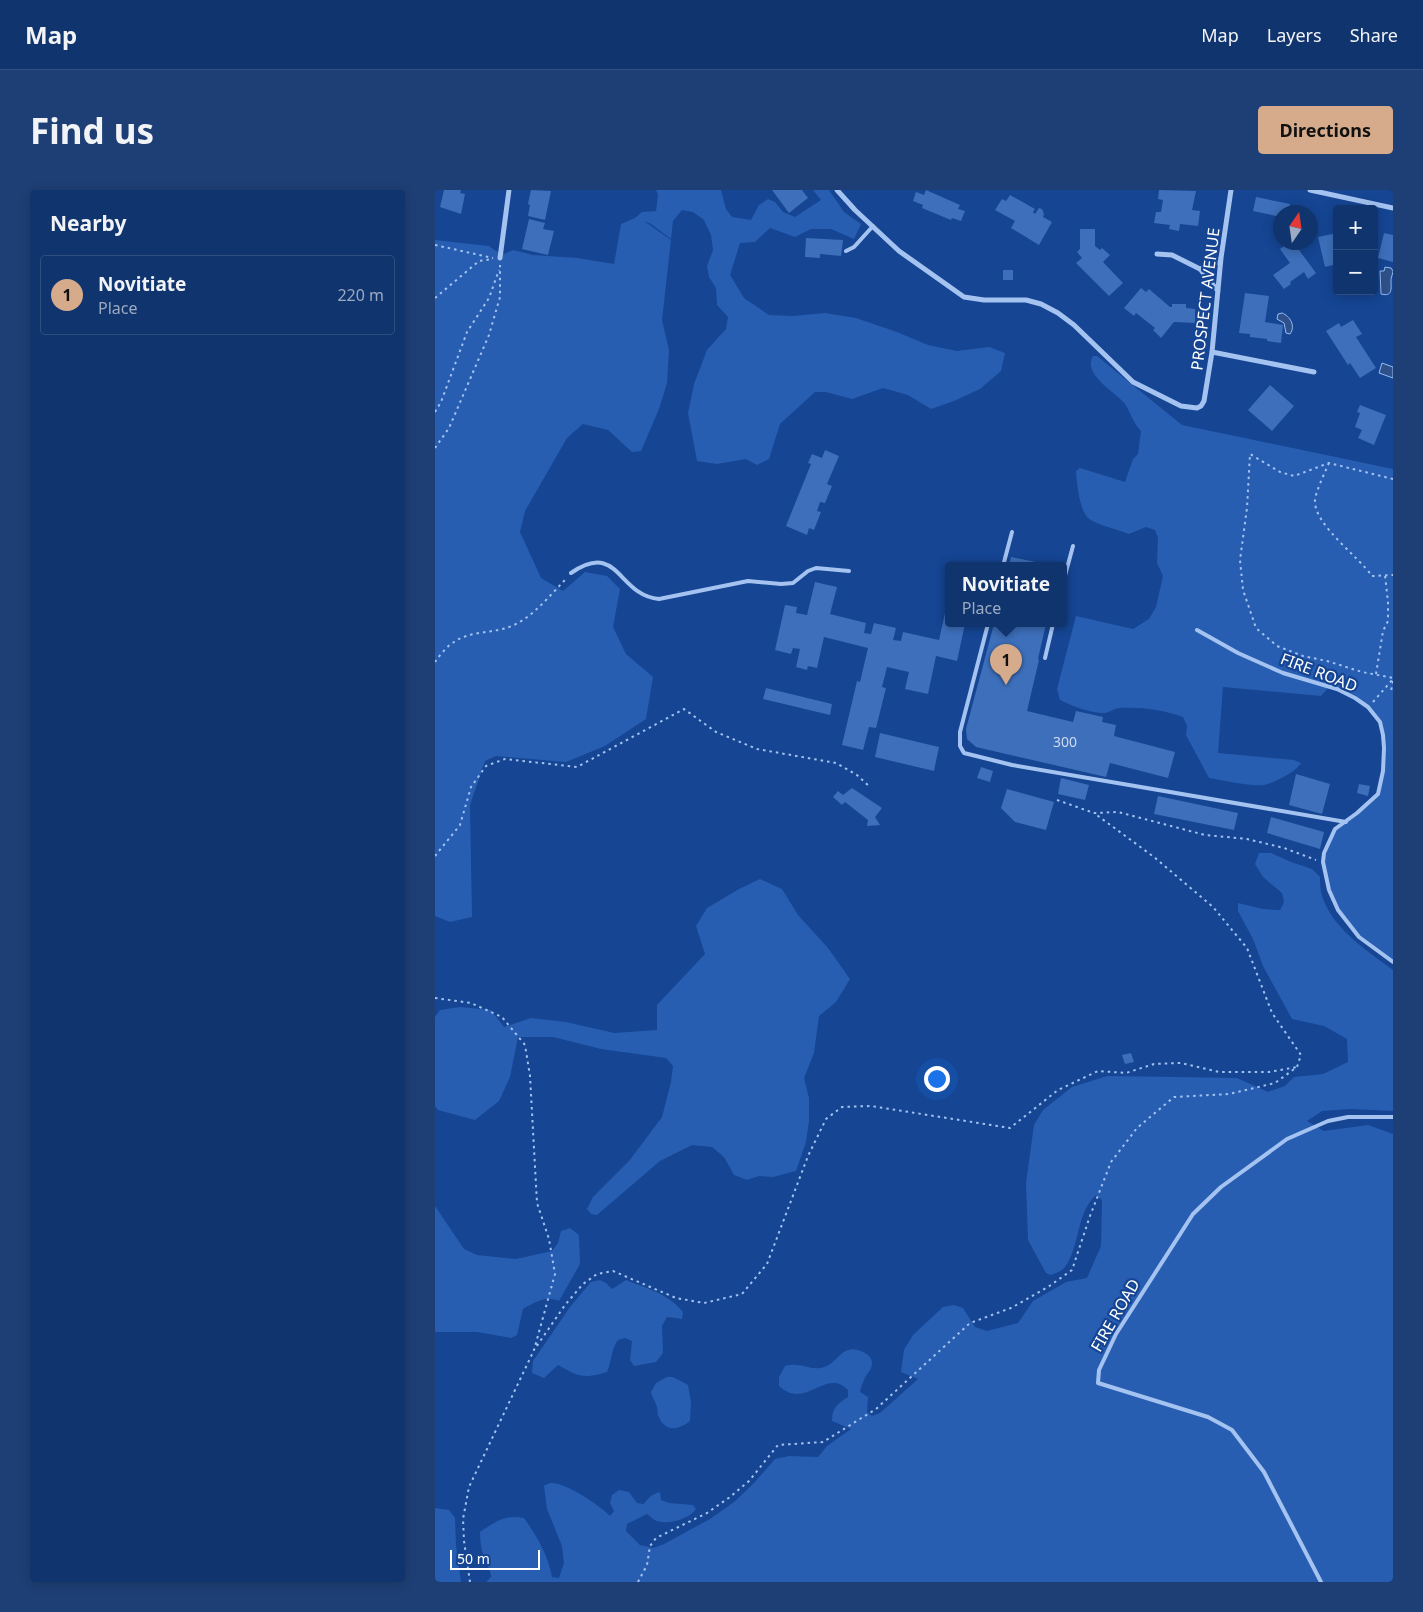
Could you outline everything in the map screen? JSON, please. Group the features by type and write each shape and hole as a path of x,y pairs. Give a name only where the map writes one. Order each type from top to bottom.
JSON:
{"street":[{"path":"500,258 509,190"},
{"path":"837,190 873,226"},
{"name":"PROSPECT AVENUE","path":"873,226 899,250 965,297 984,300 1026,300 1041,304 1058,313 1074,325 1133,382 1181,406 1197,408 1204,401 1212,352 1221,258 1231,190"},
{"path":"1310,190 1393,208"},
{"path":"1157,254 1172,255 1200,268 1218,291"},
{"path":"1200,268 1214,265 1221,258"},
{"path":"1212,352 1314,372"}],"lane":[{"path":"846,251 854,247 873,226"},
{"path":"1004,562 1012,532"},
{"path":"1067,568 1073,546"},
{"path":"571,573 588,563 603,563 612,568 639,593 659,598 748,581 781,584 793,583 808,571 816,568 849,571"},
{"path":"987,627 960,732 960,746 965,752 989,760 1051,772 1346,822"},
{"path":"1045,658 1052,627"},
{"name":"FIRE ROAD","path":"1197,630 1238,653 1283,673 1337,689 1355,698 1368,707 1380,722 1383,734 1383,771 1378,794 1346,822 1335,829 1324,854 1323,862"},
{"path":"1323,862 1329,890 1338,910 1359,937 1393,962"},
{"name":"FIRE ROAD","path":"1321,1582 1264,1472 1232,1430 1208,1417 1098,1382 1099,1370 1115,1334 1193,1214 1221,1187 1287,1140 1328,1121 1348,1117 1393,1117"}],"path":[{"path":"435,245 500,258"},
{"path":"435,448 449,428 489,335 500,297 500,258"},
{"path":"435,298 479,261 500,258"},
{"path":"435,412 441,402 467,332 489,298 500,267"},
{"path":"1393,479 1329,463 1294,476 1280,472 1250,454 1247,508 1240,560 1243,590 1256,628 1277,646 1303,656 1393,679"},
{"path":"1329,463 1315,500 1319,514 1338,542 1365,565 1372,576 1393,575"},
{"path":"435,662 454,642 473,635 513,626 531,614 571,573"},
{"path":"1376,674 1383,631 1387,621 1388,602 1385,575"},
{"path":"1368,707 1393,679"},
{"path":"1393,679 1391,691 1393,692"},
{"path":"435,856 460,825 471,787 486,766 505,759 577,767 684,708 716,732 757,749 836,763 857,775 870,787"},
{"path":"638,1582 647,1565 651,1546 656,1538 707,1513 730,1497 749,1481 778,1445 823,1442 877,1409 970,1323 1011,1308 1048,1287 1072,1270 1111,1162 1137,1128 1173,1097 1229,1094 1275,1083 1297,1067 1301,1055 1272,1013 1247,948 1213,907 1154,857 1094,813 1057,800"},
{"path":"1094,813 1118,812 1205,835 1266,843 1323,862"},
{"path":"435,998 471,1003 502,1018 525,1045 530,1076 537,1202 549,1239 555,1274 534,1350"},
{"path":"470,1582 463,1519 469,1487 534,1350 565,1305 583,1284 597,1274 613,1272 677,1298 704,1303 742,1294 767,1264 807,1156 826,1119 843,1107 871,1106 1010,1128 1058,1090 1098,1071 1126,1072 1154,1064 1181,1063 1219,1072 1269,1072 1297,1067"}],"shaded area":[{"path":"656,190 721,190 726,209 732,217 751,220 759,205 768,199 775,202 783,212 795,217 821,200 813,190 829,190 844,212 861,224 854,239 831,229 811,229 795,237 770,228 755,242 740,243 730,275 744,298 769,315 793,316 825,313 856,318 928,345 957,351 989,347 1005,353 1001,371 980,389 931,409 908,395 883,388 852,399 826,392 815,392 780,424 769,459 757,465 746,459 717,464 697,461 688,413 694,384 707,350 726,329 728,317 717,305 716,288 709,277 707,266 713,250 711,235 704,220 693,212 682,210 673,221 671,239 644,221 671,240 662,320 669,350 667,383 659,409 641,451 632,452 608,430 583,424 567,438 525,511 520,532 541,578 563,591 585,572 607,576 620,589 613,627 626,654 653,677 646,719 605,746 566,762 496,756 485,761 470,805 472,917 450,922 435,916 435,240 489,246 504,254 513,250 533,255 577,258 614,264 621,224 635,218 642,212 656,211 658,195"},
{"path":"1385,267 1391,268 1393,271 1391,292 1385,295 1381,294 1380,271 1384,271"},
{"path":"1282,313 1291,322 1292,331 1290,334 1286,333 1284,323 1277,319 1278,314"},
{"path":"1093,356 1097,356 1182,425 1393,469 1393,962 1359,937 1338,910 1329,890 1323,862 1335,829 1378,794 1383,771 1384,748 1380,722 1368,707 1355,698 1329,687 1321,696 1223,687 1218,753 1294,760 1301,763 1295,770 1284,777 1268,784 1259,785 1209,778 1186,735 1187,726 1183,717 1160,711 1136,708 1120,708 1104,713 1080,708 1060,700 1057,689 1076,616 1133,629 1149,619 1156,607 1163,576 1157,563 1158,538 1155,530 1146,527 1129,534 1091,520 1082,509 1076,471 1080,468 1125,482 1133,459 1138,454 1141,431 1121,399 1101,383 1092,370"},
{"path":"1382,363 1393,367 1393,378 1379,373"},
{"path":"1259,853 1271,853 1312,869 1320,877 1321,892 1325,904 1340,926 1360,945 1393,970 1393,1111 1350,1109 1322,1111 1307,1121 1324,1131 1368,1125 1393,1134 1393,1582 486,1582 491,1577 491,1574 482,1551 480,1532 496,1522 511,1517 524,1518 541,1546 548,1561 552,1577 559,1578 564,1563 562,1546 547,1509 544,1486 551,1483 565,1486 591,1501 610,1516 614,1511 610,1503 612,1495 619,1490 629,1492 637,1503 644,1504 651,1496 660,1492 661,1500 669,1503 693,1505 696,1509 693,1513 678,1520 662,1522 654,1520 647,1514 627,1524 626,1531 640,1545 653,1548 664,1544 710,1519 734,1502 775,1459 789,1456 818,1457 827,1446 851,1429 832,1421 834,1410 838,1404 848,1397 848,1390 840,1384 831,1383 798,1394 789,1392 779,1386 779,1377 785,1366 796,1365 820,1368 850,1350 856,1349 865,1353 872,1361 872,1366 860,1392 868,1397 867,1412 872,1416 880,1413 918,1379 901,1372 904,1350 913,1335 943,1307 954,1305 963,1308 975,1327 987,1331 1018,1323 1033,1301 1066,1282 1087,1278 1101,1246 1102,1200 1096,1195 1090,1202 1081,1220 1070,1259 1059,1272 1051,1275 1046,1273 1028,1240 1026,1183 1034,1125 1043,1110 1072,1087 1107,1076 1237,1078 1268,1092 1285,1086 1294,1077 1323,1074 1348,1062 1347,1039 1324,1026 1292,1019 1263,966 1253,939 1238,911 1238,903 1263,909 1280,910 1284,902 1282,893 1263,877 1255,864"},
{"path":"760,879 782,889 798,915 828,948 850,979 836,1002 819,1016 814,1053 804,1078 809,1098 809,1121 806,1142 796,1171 773,1177 759,1176 747,1180 734,1175 724,1157 712,1147 692,1145 660,1161 597,1215 591,1214 587,1209 593,1197 629,1161 662,1117 673,1066 666,1058 601,1049 553,1037 518,1037 510,1077 499,1101 475,1120 438,1110 435,1106 435,1017 440,1010 460,1007 491,1010 504,1027 531,1018 566,1022 614,1033 657,1030 657,1005 705,954 696,926 707,908"},
{"path":"435,1206 464,1249 477,1255 516,1259 552,1251 558,1243 561,1231 570,1228 579,1235 580,1264 559,1301 545,1299 523,1309 517,1335 511,1338 477,1332 435,1332"},
{"path":"600,1280 612,1289 626,1280 657,1292 683,1312 682,1319 667,1317 662,1326 663,1353 656,1362 634,1366 630,1360 632,1341 625,1338 618,1340 607,1372 592,1376 581,1376 558,1365 544,1378 532,1373 533,1361 570,1307 591,1282"},
{"path":"667,1377 673,1377 688,1385 691,1402 690,1421 681,1427 672,1428 664,1425 658,1415 651,1392 656,1383"},
{"path":"435,1508 449,1510 455,1518 456,1545 461,1582 435,1582"}],"building":[{"path":"444,190 461,190 460,193 465,194 461,214 440,207"},
{"path":"531,190 551,191 545,220 528,216"},
{"path":"772,190 802,190 808,198 789,213"},
{"path":"926,190 960,205 958,209 965,211 961,221 952,218 951,220 922,208 923,205 913,201 916,192 924,195"},
{"path":"1159,190 1196,191 1192,210 1200,211 1198,226 1180,224 1179,231 1169,229 1170,225 1154,223 1156,212 1161,212 1163,200 1158,199"},
{"path":"1010,195 1035,209 1033,212 1035,214 1039,208 1042,209 1043,217 1052,222 1039,245 1011,228 1015,221 995,210 1002,199 1006,201"},
{"path":"1256,197 1290,204 1273,205 1273,215 1253,211"},
{"path":"529,219 545,223 543,229 554,231 548,255 522,249"},
{"path":"1080,229 1095,229 1095,246 1100,250 1102,248 1110,255 1103,262 1123,283 1109,296 1076,263 1082,258 1077,252 1080,249"},
{"path":"1384,233 1393,235 1393,262 1378,258"},
{"path":"1333,234 1333,265 1325,267 1318,237"},
{"path":"806,238 843,240 841,256 820,254 820,258 805,257"},
{"path":"1281,250 1299,250 1316,273 1308,279 1304,272 1284,289 1273,275 1290,263"},
{"path":"1003,270 1013,270 1013,280 1003,280"},
{"path":"1141,288 1146,292 1149,289 1170,307 1172,307 1172,304 1186,304 1186,308 1195,309 1195,323 1174,322 1161,338 1153,330 1155,328 1136,313 1134,316 1124,308"},
{"path":"1245,293 1269,296 1265,322 1283,325 1281,343 1250,337 1250,334 1239,333"},
{"path":"1353,320 1362,334 1356,337 1376,368 1360,378 1350,363 1348,365 1326,331 1339,323 1341,327"},
{"path":"1270,385 1294,406 1272,431 1248,410"},
{"path":"1360,405 1386,415 1374,445 1358,438 1362,430 1355,427 1360,413 1357,412"},
{"path":"825,450 839,456 827,484 832,486 825,503 820,502 817,511 821,512 814,530 809,528 807,535 786,526 811,464 808,463 812,454 822,458"},
{"path":"1011,557 1035,562 1010,562"},
{"path":"815,582 837,587 830,614 866,623 864,633 871,634 874,623 896,628 893,640 901,641 903,632 939,640 945,613 945,627 964,627 957,661 936,656 928,694 905,689 909,672 887,667 882,687 886,688 876,728 869,727 863,750 842,745 857,681 860,682 868,648 824,637 817,668 808,666 807,670 796,667 800,649 793,648 791,654 775,650 785,605 797,607 796,613 807,615"},
{"path":"993,627 1045,627 1027,711 1073,722 1076,711 1103,717 1102,722 1116,725 1114,736 1175,752 1168,778 1110,763 1106,777 976,747 967,739 966,729"},
{"path":"766,688 832,704 830,715 763,699"},
{"path":"880,733 939,747 934,771 875,757"},
{"path":"981,767 993,771 990,782 977,778"},
{"path":"1296,774 1330,784 1322,814 1289,805"},
{"path":"1061,778 1089,785 1085,800 1058,794"},
{"path":"1359,784 1370,786 1368,796 1357,793"},
{"path":"852,788 882,808 875,817 880,825 867,826 868,820 845,802 842,805 833,797 838,791 843,795"},
{"path":"1007,789 1054,802 1046,830 1015,822 1001,808"},
{"path":"1158,796 1238,813 1234,830 1154,814"},
{"path":"1271,817 1324,832 1320,849 1267,833"},
{"path":"1131,1053 1134,1062 1125,1064 1122,1055"}],"place":[{"name":"Novitiate","path":"1006,685"}]}
